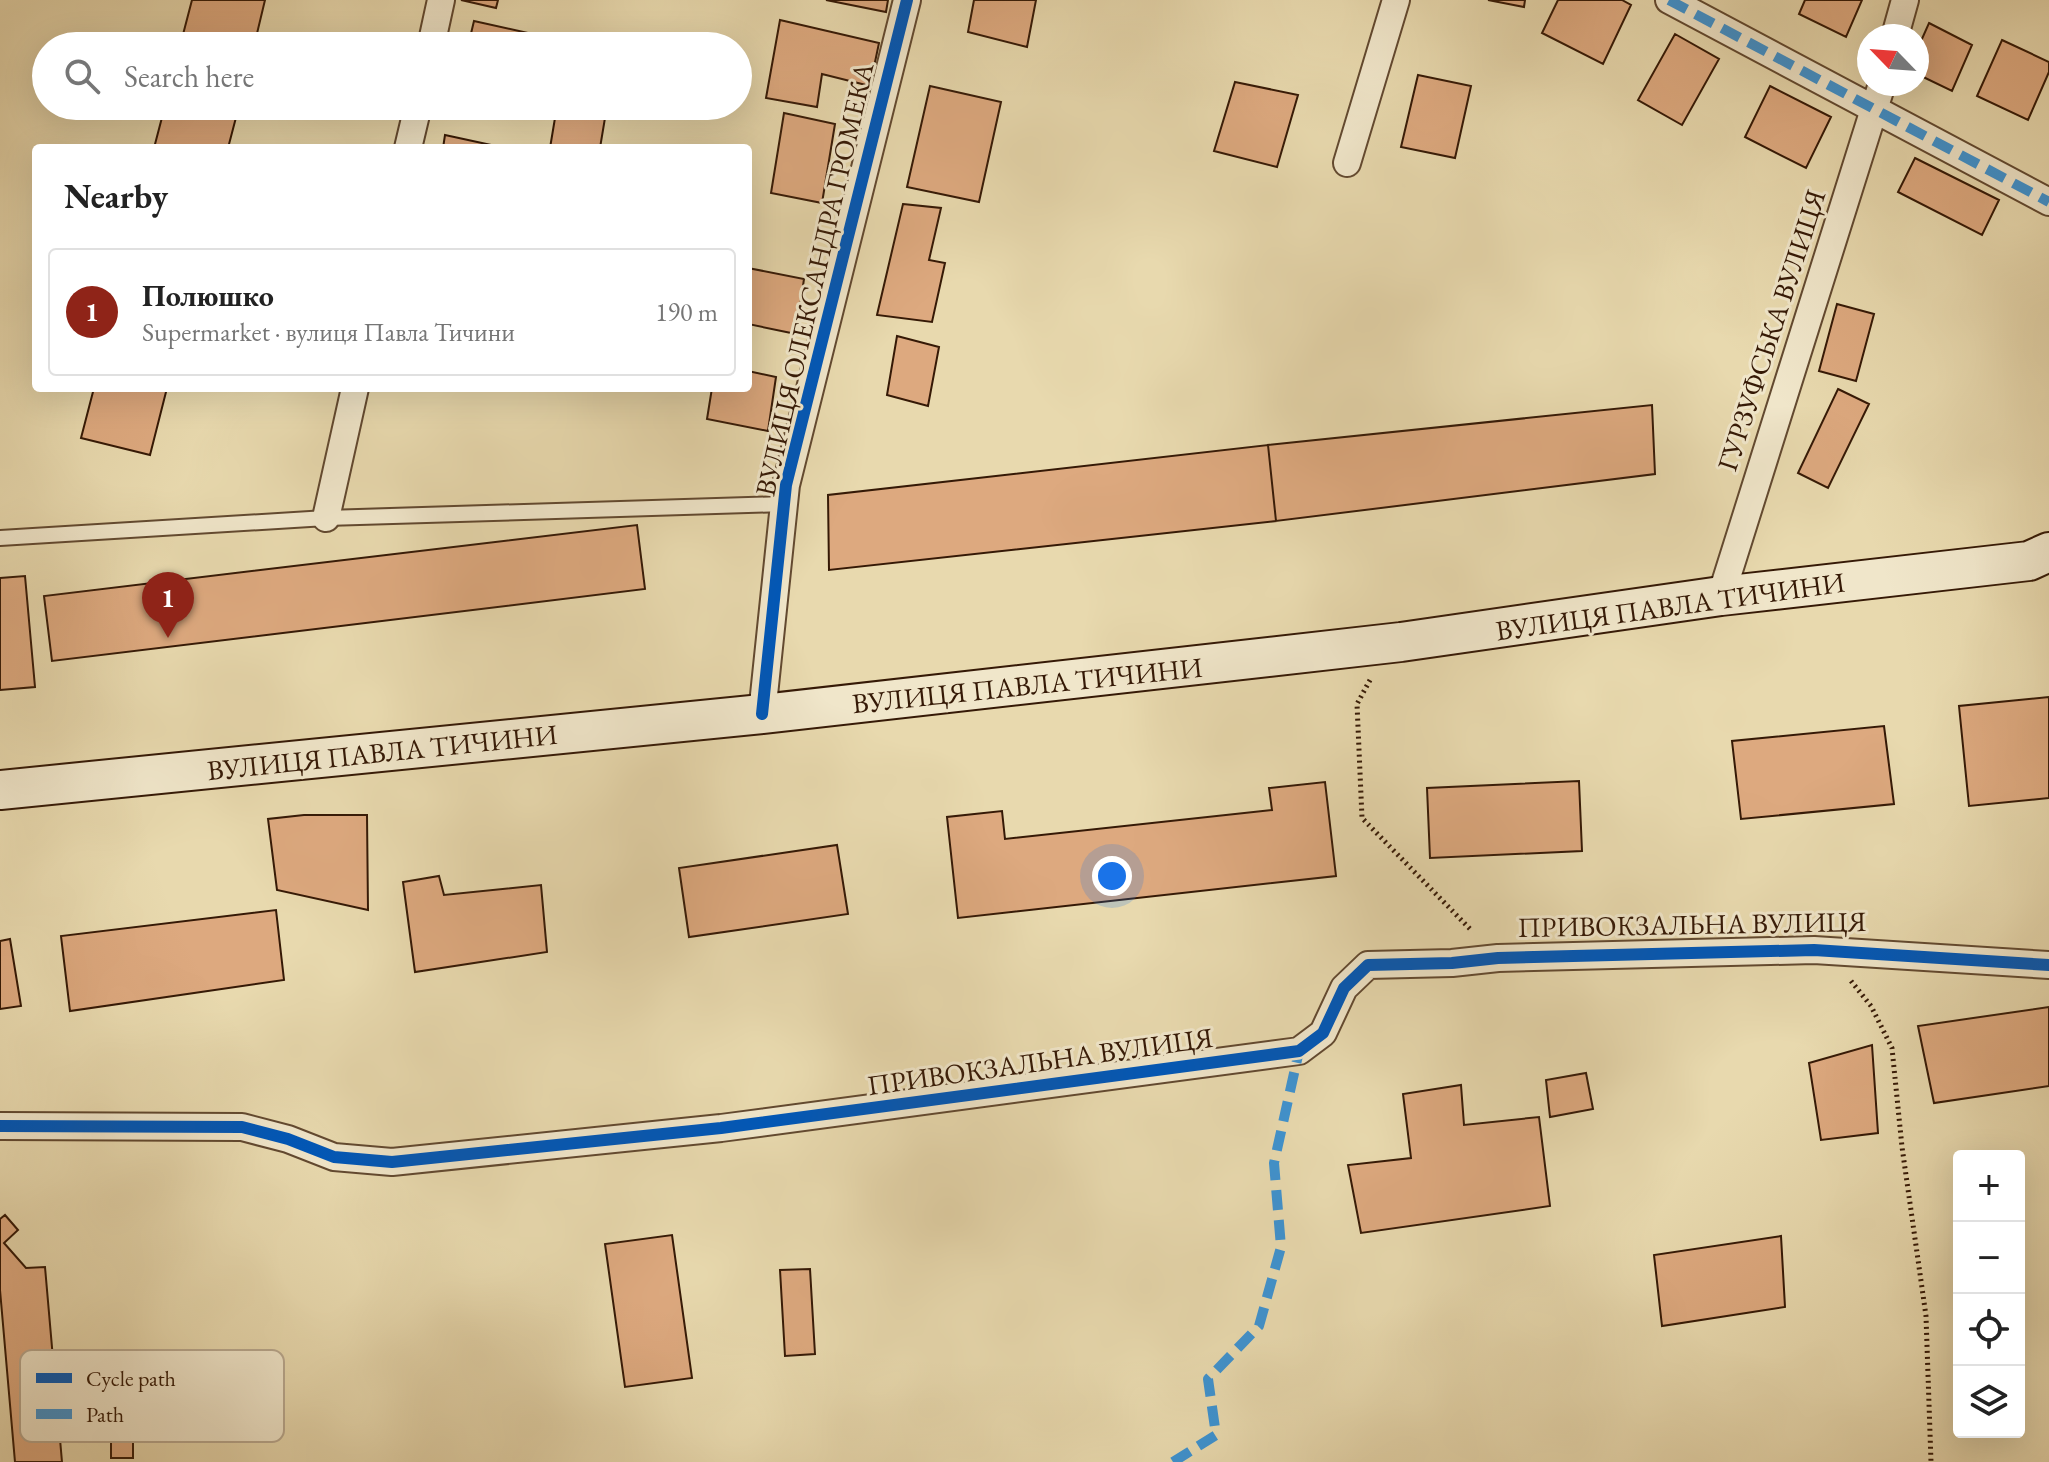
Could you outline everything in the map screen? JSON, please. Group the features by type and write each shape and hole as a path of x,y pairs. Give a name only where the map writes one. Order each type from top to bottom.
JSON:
{"main road":[{"name":"ВУЛИЦЯ ПАВЛА ТИЧИНИ","path":"0,790 762,714 1401,642 1721,596 2029,561 2049,552"}],"street":[{"path":"434,32 441,0"},
{"name":"ВУЛИЦЯ ОЛЕКСАНДРА ГРОМЕКА","path":"762,714 786,485 907,0"},
{"path":"1347,163 1396,0"},
{"path":"1669,0 2049,202"},
{"path":"1898,24 1905,0"},
{"name":"ГУРЗУФСЬКА ВУЛИЦЯ","path":"1721,596 1879,96"},
{"path":"409,144 415,120"},
{"path":"326,518 354,392"},
{"name":"ПРИВОКЗАЛЬНА ВУЛИЦЯ","path":"0,1126 242,1127 288,1139 334,1157 392,1162 721,1128 1299,1051 1323,1033 1344,988 1368,965 1452,963 1498,958 1814,950 2049,965"}],"lane":[{"path":"0,538 326,518 784,504"}],"path":[{"path":"1401,642 1375,672 1357,704 1362,818 1498,958"},
{"path":"1814,950 1848,978 1863,997 1892,1048 1902,1147 1926,1316 1931,1462"}],"building":[{"path":"192,0 265,0 257,32 184,32"},
{"path":"461,0 498,0 496,8"},
{"path":"826,0 888,0 886,12"},
{"path":"974,0 1036,0 1027,47 968,32"},
{"path":"1488,0 1525,0 1524,7"},
{"path":"1558,0 1622,0 1631,5 1603,64 1542,33"},
{"path":"1805,0 1862,0 1846,37 1799,14"},
{"path":"780,20 879,43 870,86 822,74 817,107 766,98"},
{"path":"474,21 524,32 471,32"},
{"path":"1929,24 1972,45 1952,91 1929,80"},
{"path":"1675,34 1719,59 1682,125 1638,100"},
{"path":"2002,40 2049,62 2049,72 2028,120 1977,96"},
{"path":"1418,75 1471,86 1455,158 1401,147"},
{"path":"1235,82 1298,95 1277,167 1214,151"},
{"path":"930,86 1001,102 979,202 907,187"},
{"path":"1770,86 1831,117 1806,168 1745,137"},
{"path":"784,113 835,124 822,203 771,193"},
{"path":"161,120 235,120 229,144 155,144"},
{"path":"555,120 605,120 601,144 551,144"},
{"path":"445,135 487,144 444,144"},
{"path":"1915,158 1999,200 1982,235 1898,192"},
{"path":"903,204 941,208 929,260 945,263 932,322 877,315"},
{"path":"752,269 804,279 796,334 752,325"},
{"path":"1837,304 1874,314 1856,381 1819,371"},
{"path":"897,336 939,347 928,406 887,395"},
{"path":"752,372 776,377 768,431 707,419 711,392 752,392"},
{"path":"1838,389 1869,404 1828,488 1798,473"},
{"path":"93,392 166,392 150,455 81,438"},
{"path":"1652,405 1655,474 1276,521 1268,445"},
{"path":"1268,445 1276,521 829,570 828,495"},
{"path":"637,525 645,589 52,661 44,596"},
{"path":"25,576 35,687 0,690 0,578"},
{"path":"2049,697 2049,798 1969,806 1959,706"},
{"path":"1884,726 1894,804 1741,819 1732,741"},
{"path":"1579,781 1582,851 1430,858 1427,788"},
{"path":"1325,782 1336,876 958,918 947,817 1002,811 1005,839 1272,810 1269,788"},
{"path":"304,815 367,815 368,910 277,890 268,819"},
{"path":"837,845 848,914 689,937 679,868"},
{"path":"439,876 444,895 541,885 547,952 415,972 403,882"},
{"path":"276,910 284,980 70,1011 61,936"},
{"path":"10,939 21,1006 0,1009 0,941"},
{"path":"2049,1007 2049,1086 1934,1103 1918,1026"},
{"path":"1872,1045 1878,1133 1821,1140 1809,1063"},
{"path":"1586,1073 1593,1109 1550,1117 1546,1080"},
{"path":"1461,1085 1464,1125 1539,1117 1550,1206 1361,1233 1348,1165 1411,1158 1403,1094"},
{"path":"5,1215 18,1230 4,1243 26,1268 45,1267 52,1350 20,1350 20,1442 60,1442 62,1462 15,1462 0,1290 0,1219"},
{"path":"672,1235 692,1378 625,1387 605,1244"},
{"path":"1781,1236 1785,1307 1662,1326 1654,1255"},
{"path":"810,1269 815,1354 785,1356 780,1270"},
{"path":"111,1442 133,1442 133,1458 111,1458"}],"marked path":[{"path":"1669,0 2049,202"},
{"path":"1173,1462 1216,1435 1208,1379 1259,1326 1281,1247 1274,1163 1299,1051"}],"cycle path":[{"path":"762,714 786,485 907,0"},
{"path":"0,1126 242,1127 288,1139 334,1157 392,1162 721,1128 1299,1051 1323,1033 1344,988 1368,965 1452,963 1498,958 1814,950 2049,965"}],"place":[{"name":"Полюшко","path":"168,638"}]}
